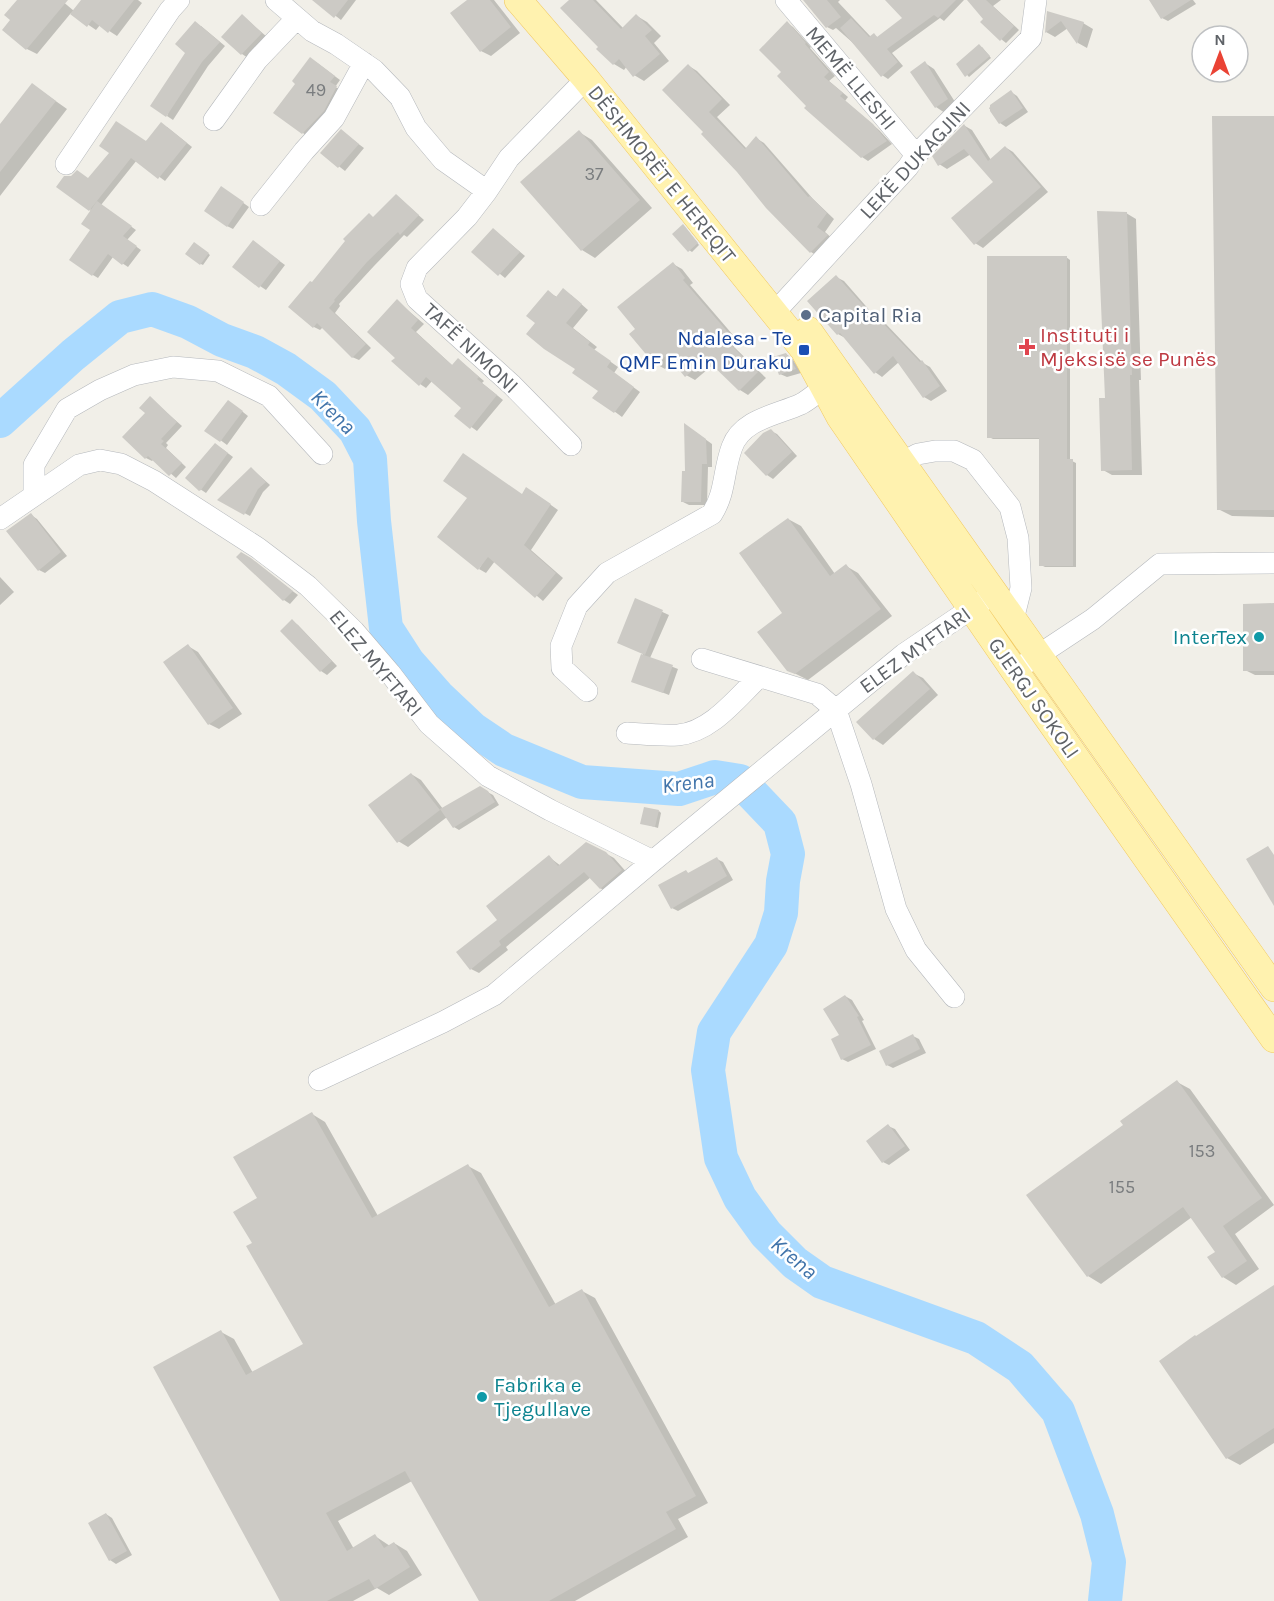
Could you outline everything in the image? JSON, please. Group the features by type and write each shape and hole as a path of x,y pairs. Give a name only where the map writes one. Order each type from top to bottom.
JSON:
{"main road":[{"name":"DËSHMORËT E HEREQIT","path":"518,0 812,347"},
{"path":"535,0 596,70 779,307"},
{"name":"GJERGJ SOKOLI","path":"812,347 824,388 840,417 1014,670 1274,1039"},
{"name":"GJERGJ SOKOLI","path":"812,347 903,462 1274,988"}],"street":[{"path":"66,164 179,0"},
{"path":"276,0 312,31 374,70 400,97 416,128 443,160 487,191"},
{"name":"MEMË LLESHI","path":"786,0 916,155"},
{"name":"LEKË DUKAGJINI","path":"779,307 908,167 916,155 1031,38 1036,0"},
{"path":"214,120 257,60 297,18"},
{"path":"261,205 334,118 364,63"},
{"name":"TAFË NIMONI","path":"571,445 512,385 417,298 411,284 417,268 467,217 509,158 585,80"},
{"path":"34,495 34,465 67,409 100,390 134,375 173,367 218,371 269,396 322,454"},
{"path":"587,691 562,668 561,646 577,606 607,573 712,514 720,502 732,447 740,435 763,417 801,404 824,388"},
{"path":"903,462 918,454 954,451 973,460 1010,507 1018,538 1021,588 1014,620"},
{"name":"ELEZ MYFTARI","path":"0,519 79,465 100,460 121,464 154,481 258,548 308,586 354,631 429,724 488,776 550,810 653,861 904,654 994,593"},
{"path":"1014,670 1093,619 1160,564 1274,563"},
{"path":"702,659 817,694 836,710 861,784 896,909 916,950 954,997"},
{"path":"627,733 677,735 699,730 720,714 759,677"},
{"path":"319,1080 443,1022 494,995 653,861"}],"building":[{"path":"17,0 68,0 26,50 2,30 10,20 4,15"},
{"path":"81,0 134,0 108,33 92,20 87,27 70,14"},
{"path":"312,0 348,0 334,18"},
{"path":"467,0 490,0 511,27 480,52 450,13"},
{"path":"569,0 593,0 621,29 636,14 652,30 645,36 660,54 633,77 619,59 613,65 596,49 598,47 560,8"},
{"path":"803,0 827,0 841,17 826,28"},
{"path":"885,0 956,0 938,18 934,15 887,49 898,62 881,77 840,28 851,18 869,37 874,33 877,37 902,18"},
{"path":"967,0 986,0 1014,26 1000,41 980,22 983,19"},
{"path":"1149,0 1191,0 1161,19"},
{"path":"1047,11 1084,22 1077,44 1061,21 1045,33"},
{"path":"242,14 262,33 241,55 221,37"},
{"path":"195,21 220,42 202,62 166,117 150,106 185,53 175,44"},
{"path":"787,21 829,72 824,77 843,93 840,96 873,124 887,141 861,158 804,108 806,106 777,76 781,72 759,50"},
{"path":"979,44 990,56 965,77 956,64"},
{"path":"310,57 335,76 330,82 337,86 324,111 302,134 273,113 295,84 292,81"},
{"path":"925,61 948,99 935,108 910,72"},
{"path":"688,64 722,99 709,112 745,149 756,136 808,197 810,196 827,213 817,227 828,235 810,253 766,208 737,172 701,134 703,132 662,90"},
{"path":"32,83 56,101 0,172 0,124"},
{"path":"1011,90 1023,108 999,124 990,111 990,105"},
{"path":"1212,116 1274,116 1274,510 1217,510"},
{"path":"116,121 146,141 161,122 187,143 158,179 131,158 89,211 56,187 64,176 71,176 77,170 88,178 109,153 99,146"},
{"path":"964,124 988,161 1005,146 1041,187 974,245 951,218 993,182 964,149 938,166 932,156"},
{"path":"341,129 359,144 338,168 320,153"},
{"path":"579,130 640,200 581,251 520,182"},
{"path":"221,186 244,202 227,227 204,211"},
{"path":"396,194 419,215 400,235 398,232 367,262 329,308 366,344 352,358 317,323 313,328 288,307 310,281 312,282 345,241 343,239 369,213 373,217"},
{"path":"97,201 132,226 123,236 137,246 122,265 108,254 92,276 69,260 90,230 81,224"},
{"path":"1097,211 1127,212 1132,375 1130,375 1132,470 1101,471 1099,398 1105,398"},
{"path":"683,224 698,243 688,252 672,234"},
{"path":"493,228 520,252 498,276 471,252"},
{"path":"253,240 280,261 259,288 232,267"},
{"path":"194,242 209,253 200,265 185,254"},
{"name":"Instituti i Mjeksisë se Punës","path":"987,256 1067,256 1067,459 1073,459 1073,566 1039,566 1039,438 987,438"},
{"path":"673,262 685,278 683,280 732,337 727,341 758,372 739,391 706,359 685,377 667,355 655,365 629,334 635,329 617,307"},
{"path":"836,275 871,314 877,317 920,362 922,360 940,386 923,398 893,356 874,374 840,333 837,335 807,301"},
{"path":"563,288 582,304 566,323 590,342 588,345 611,361 607,367 634,387 614,413 592,398 598,391 572,373 575,369 526,334 535,323 526,316 548,290 556,297"},
{"path":"397,299 418,320 411,328 452,365 458,358 479,377 477,379 497,395 470,429 454,416 461,408 426,377 419,386 391,361 395,358 367,332"},
{"path":"786,353 796,369 779,375 773,357"},
{"path":"150,396 177,422 161,439 164,441 161,444 182,463 169,476 148,456 145,459 122,437 145,413 139,408"},
{"path":"228,400 243,411 220,442 204,431"},
{"path":"684,423 706,439 707,464 702,464 701,502 681,502 682,471 685,471"},
{"path":"771,429 792,452 766,476 744,453 763,433"},
{"path":"215,443 228,453 199,491 185,478"},
{"path":"463,453 522,494 526,487 551,504 524,545 556,573 535,598 488,557 478,570 437,537 467,498 443,481"},
{"path":"251,467 266,482 258,489 244,515 217,500"},
{"path":"31,513 61,552 38,571 6,531"},
{"path":"788,518 830,576 846,564 881,609 795,674 787,671 757,632 782,613 739,553"},
{"path":"241,552 293,591 283,601 236,557"},
{"path":"635,598 663,610 645,655 617,643"},
{"name":"InterTex","path":"1274,603 1274,671 1243,671 1243,604"},
{"path":"292,619 332,661 320,672 280,631"},
{"path":"188,644 233,708 208,725 163,662"},
{"path":"641,654 673,665 663,693 631,682"},
{"path":"913,671 930,689 873,740 856,722"},
{"path":"411,773 440,810 397,843 368,805"},
{"path":"480,786 488,791 495,802 453,828 440,809"},
{"path":"644,807 659,810 655,827 640,824"},
{"path":"586,842 606,852 622,870 600,889 584,872 499,941 501,945 470,970 456,952 497,920 486,906 549,855 558,866"},
{"path":"1268,846 1274,855 1274,906 1246,859"},
{"path":"717,857 727,876 671,909 658,885 686,870 688,873"},
{"path":"845,995 859,1016 857,1017 871,1045 841,1060 831,1039 839,1035 823,1009"},
{"path":"913,1034 920,1049 886,1066 879,1051"},
{"path":"1177,1080 1262,1198 1223,1226 1247,1261 1222,1278 1207,1257 1215,1252 1183,1207 1087,1277 1026,1195 1123,1125 1120,1121"},
{"path":"312,1112 372,1218 468,1164 549,1307 582,1289 696,1496 666,1512 676,1529 549,1601 479,1601 405,1471 326,1513 347,1551 375,1534 384,1548 394,1542 410,1567 375,1589 369,1579 327,1601 280,1601 153,1367 221,1330 246,1375 303,1344 246,1246 252,1243 233,1212 257,1198 233,1157"},
{"path":"888,1124 905,1146 882,1163 866,1141"},
{"path":"1274,1285 1274,1428 1226,1459 1159,1361 1195,1335"},
{"path":"106,1513 127,1551 109,1561 88,1523"}],"waterway":[{"name":"Krena","path":"0,421 73,355 120,317 152,309 188,322 222,340 255,352 286,369 323,396 355,430 370,459 374,521 386,628 408,662 438,696 473,729 504,750 582,782 679,789 715,777 740,781 780,823 788,854 781,913 771,945 714,1032 708,1070 721,1158 740,1198 766,1234 795,1263 822,1282 976,1338 1020,1367 1058,1411 1097,1514 1109,1562 1105,1601"}],"place":[{"name":"Capital Ria","path":"806,315"},
{"name":"Instituti i Mjeksisë se Punës","path":"1027,347"},
{"name":"Ndalesa - Te QMF Emin Duraku","path":"804,350"},
{"name":"InterTex","path":"1259,637"},
{"name":"Fabrika e Tjegullave","path":"482,1397"}]}
